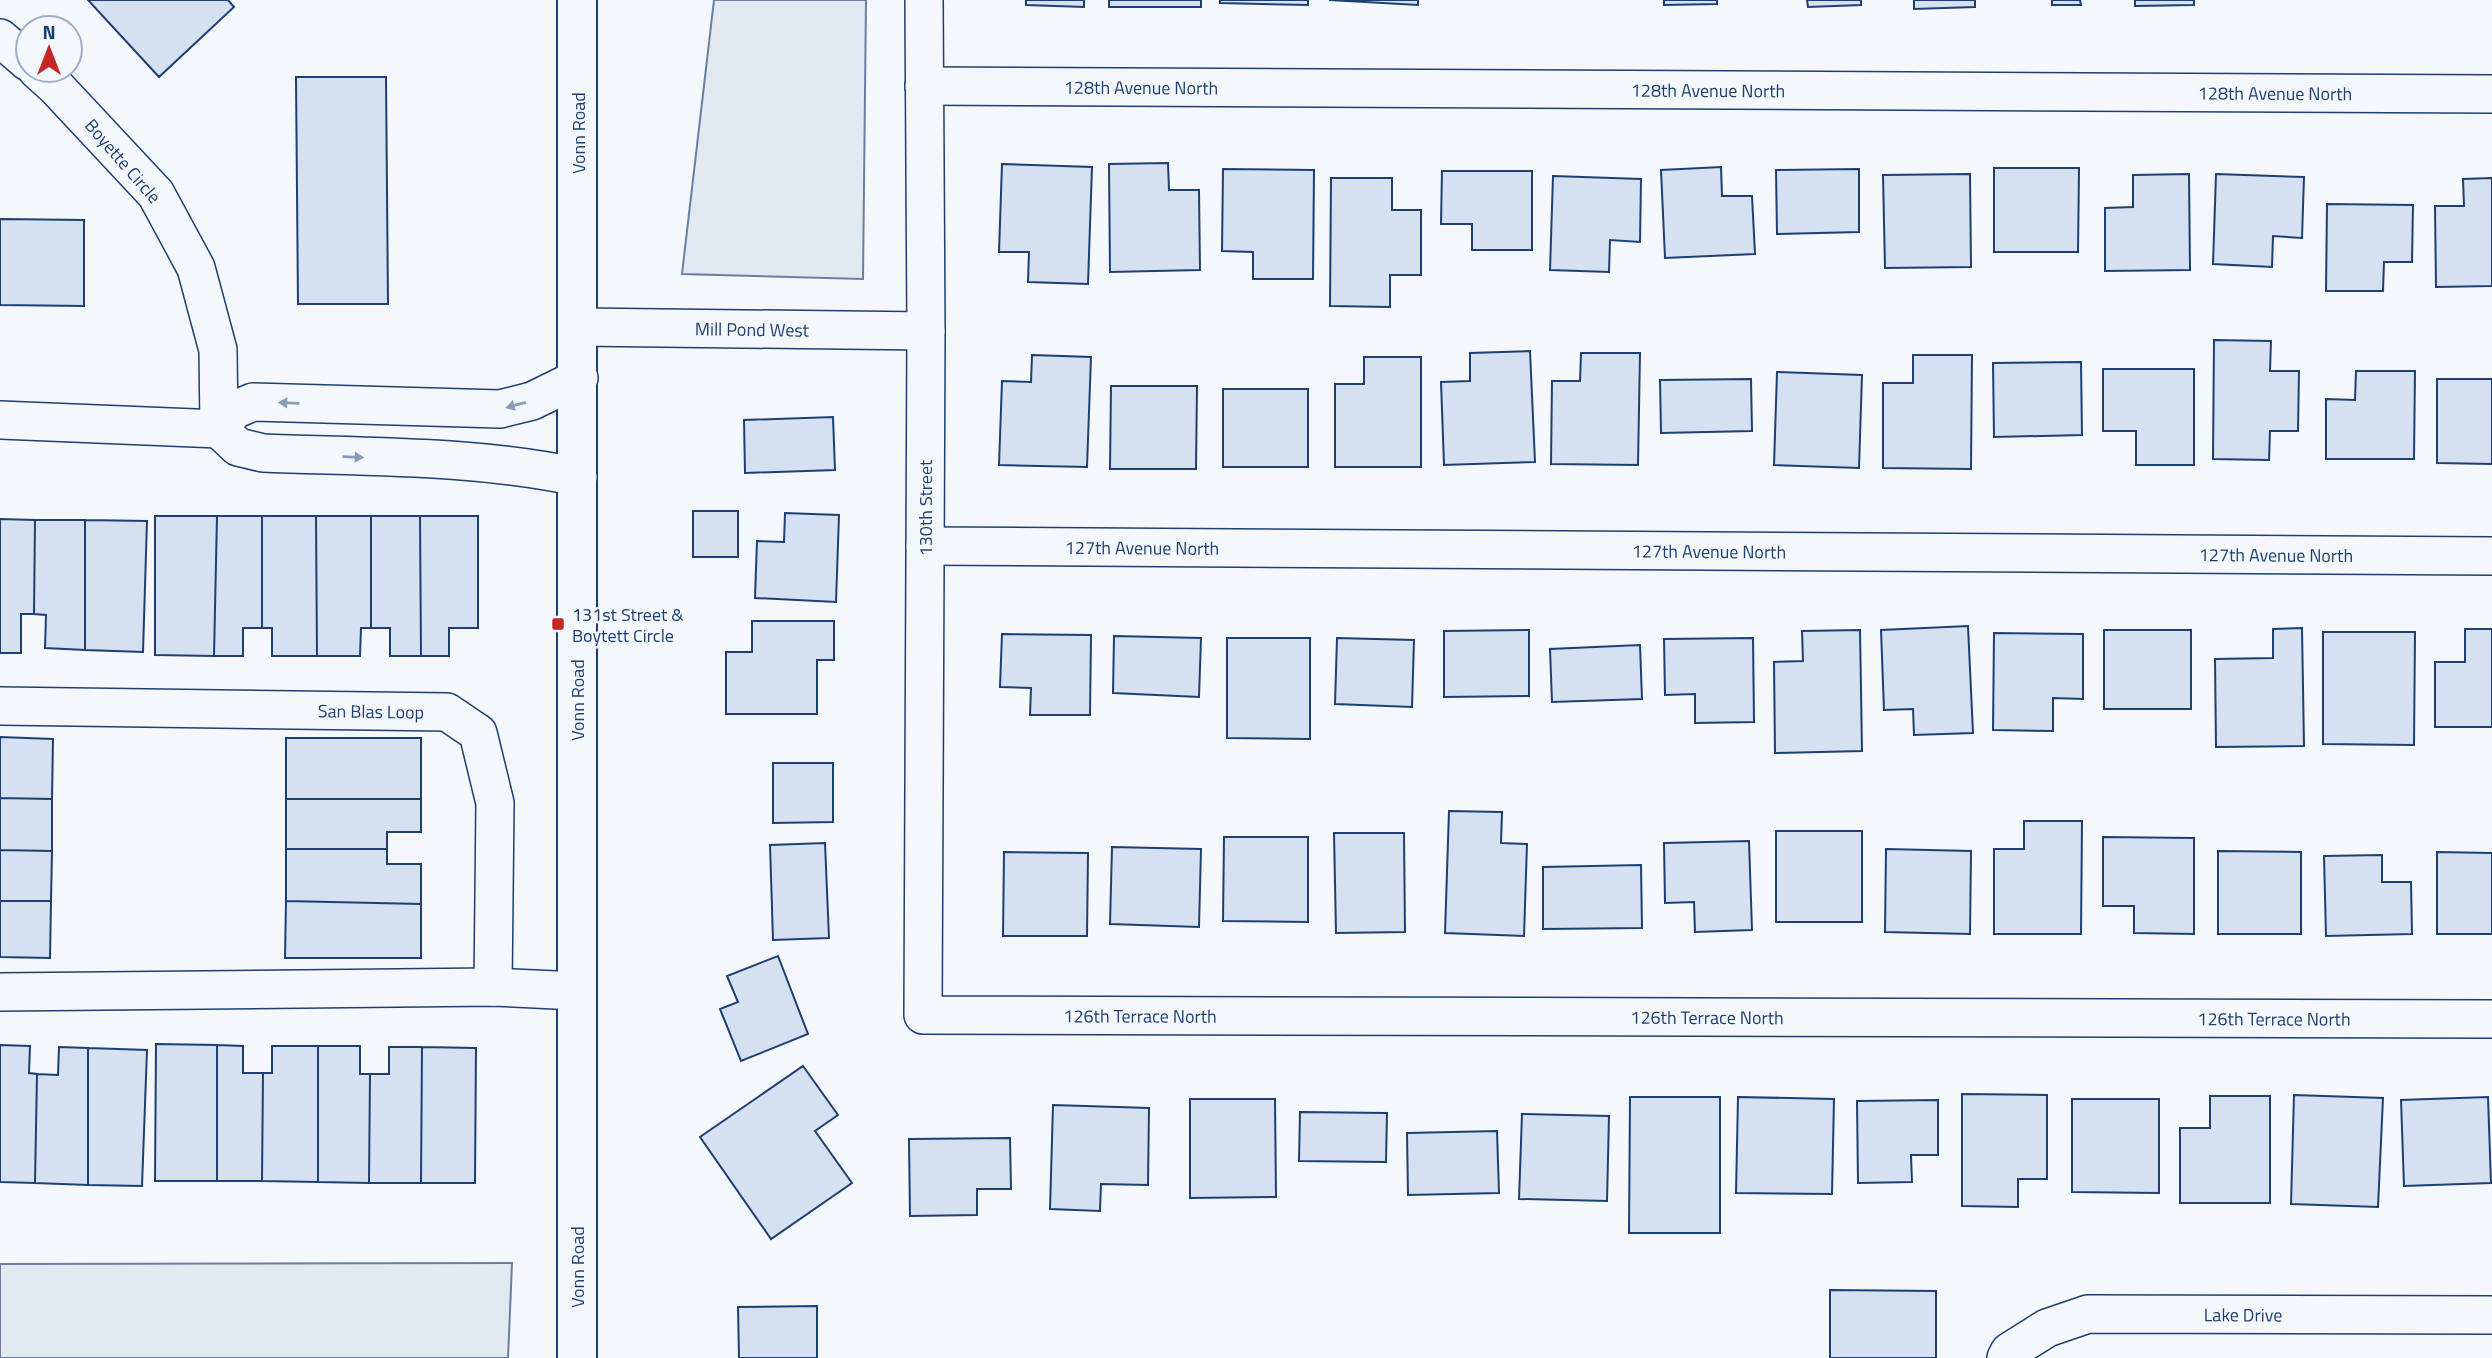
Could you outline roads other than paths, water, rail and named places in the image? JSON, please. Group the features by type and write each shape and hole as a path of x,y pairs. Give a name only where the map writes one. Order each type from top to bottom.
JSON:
{"street":[{"name":"Vonn Road","path":"577,0 577,1358"},
{"name":"130th Street","path":"923,1015 926,331 924,0"},
{"path":"0,37 14,50"},
{"name":"Boyette Circle","path":"53,84 156,194 196,268 218,350 219,429"},
{"name":"128th Avenue North","path":"924,86 2492,94"},
{"name":"Mill Pond West","path":"579,327 926,331"},
{"path":"219,429 234,410 253,402 500,409 532,401 579,378"},
{"path":"0,420 219,429 238,447 263,453 483,461 578,477"},
{"name":"127th Avenue North","path":"925,546 2492,556"},
{"name":"San Blas Loop","path":"0,706 447,712 478,733 495,803 492,987"},
{"path":"0,992 492,987 577,991"},
{"name":"126th Terrace North","path":"923,1015 2492,1019"},
{"name":"Lake Drive","path":"2006,1358 2009,1352 2047,1328 2088,1314 2492,1315"}],"place":[{"name":"131st Street & Boytett Circle","path":"558,624"}]}
